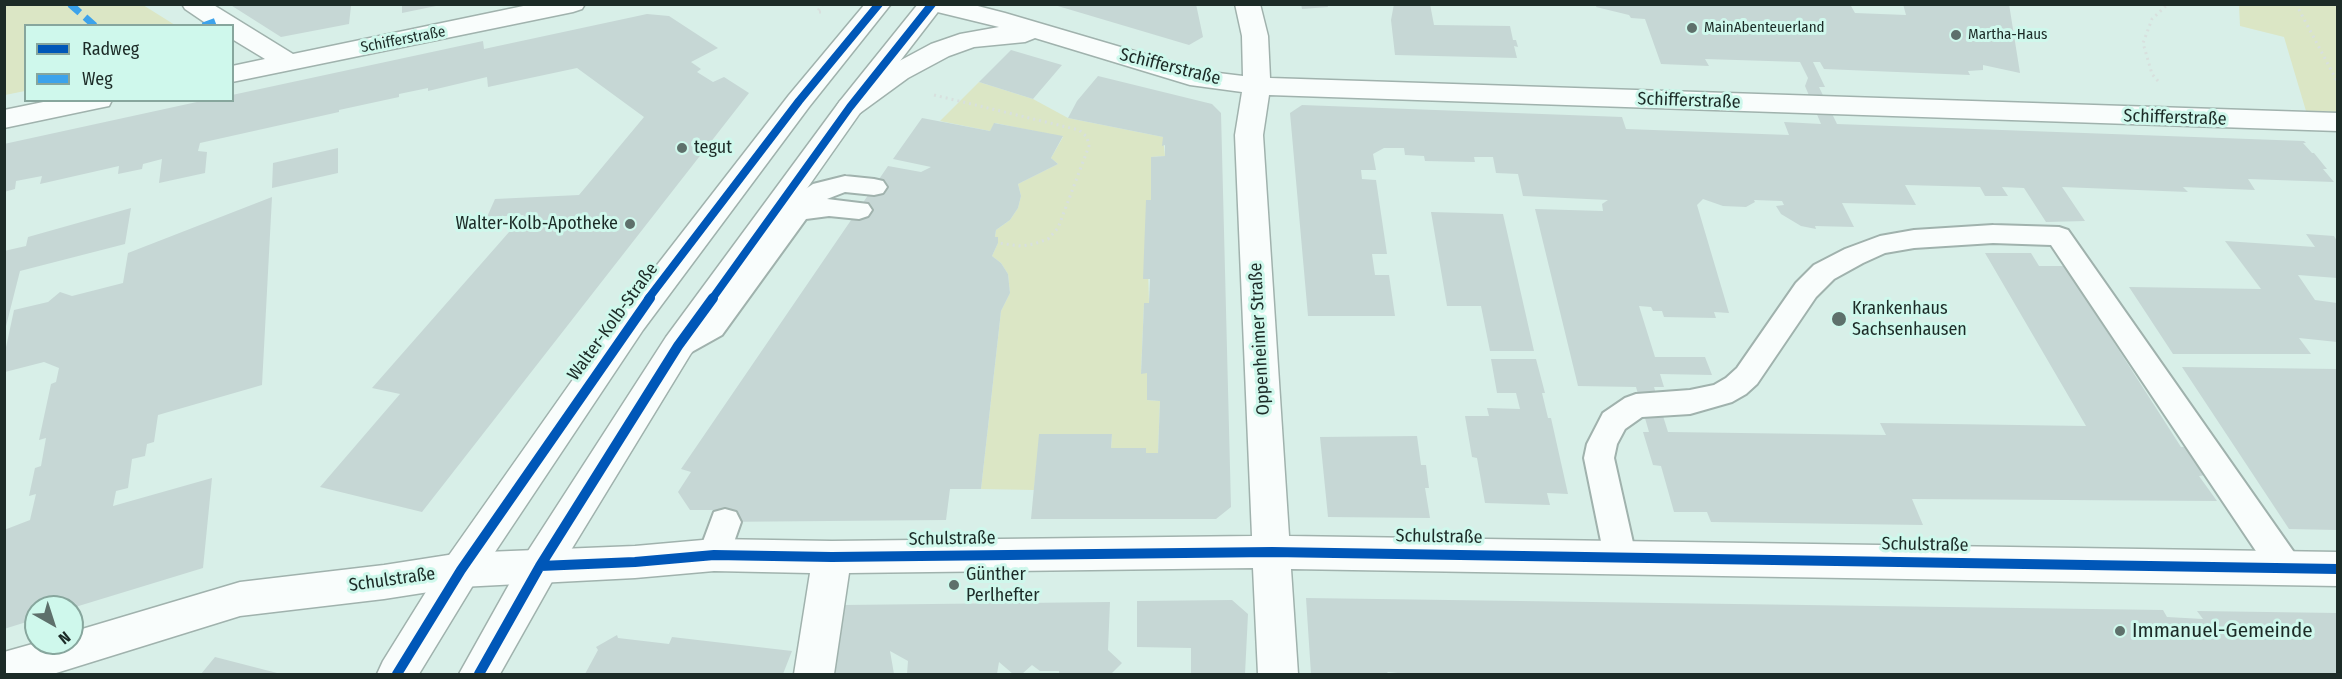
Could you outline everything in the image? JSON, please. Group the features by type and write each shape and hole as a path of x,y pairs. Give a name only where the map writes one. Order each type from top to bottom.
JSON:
{"street":[{"path":"194,4 225,24"},
{"name":"Schifferstraße","path":"234,74 573,4"},
{"name":"Walter-Kolb-Straße","path":"397,675 461,570 631,322 799,101 879,4"},
{"path":"478,675 540,566 678,346 850,107 933,4"},
{"name":"Schifferstraße","path":"933,4 977,13 1200,79 1257,86 2337,122"},
{"name":"Oppenheimer Straße","path":"1247,4 1255,36 1257,86 1249,135 1278,675"},
{"path":"234,29 288,62"},
{"name":"Schifferstraße","path":"850,107 899,72 940,50 969,40 998,34 1048,33"},
{"path":"4,119 89,102"},
{"name":"Schulstraße","path":"4,671 240,599 384,582 461,570 635,562 720,539 832,557 1272,552 2337,569"},
{"path":"814,675 832,557"}],"lane":[{"path":"678,346 712,327 806,201 822,190 845,184 874,188"},
{"path":"798,212 829,207 859,210"},
{"path":"1620,556 1599,459 1602,444 1614,421 1636,406 1690,402 1722,394 1736,386 1751,371 1806,290 1824,272 1854,256 1880,245 1914,238 1993,234 2059,236 2286,568"}],"path":[{"path":"2168,4 2152,19 2143,43 2147,61 2152,74 2161,84 2201,119"},
{"path":"2296,4 2337,83"},
{"path":"930,94 1079,130 1087,137 1089,146 1058,228 1048,239 1034,244 1022,246 998,243"}],"green space":[{"path":"5,4 143,5 173,24 24,24 24,91 5,95"},
{"path":"2239,5 2337,5 2337,112 2306,111 2284,37 2240,26"},
{"path":"979,82 1033,99 1068,118 1163,137 1165,156 1151,157 1151,200 1146,200 1149,303 1144,304 1141,373 1147,373 1147,400 1160,401 1158,453 1146,453 1146,448 1111,448 1112,434 1040,434 1034,490 981,489 1001,311 1010,293 1008,274 1001,263 992,256 998,243 998,237 995,237 996,230 1010,220 1018,208 1021,196 1018,184 1058,164 1051,158 1063,137 995,123 990,131 940,121"}],"building":[{"path":"229,4 351,6 349,24 281,37"},
{"path":"402,4 436,4 436,6 402,13"},
{"path":"1051,4 1196,4 1203,37 1189,45"},
{"path":"1301,4 1327,4 1328,7 1302,9"},
{"path":"1394,4 1430,4 1434,25 1510,26 1513,40 1516,40 1518,47 1514,46 1517,58 1395,55 1391,20"},
{"path":"1597,4 1851,6 1855,13 1906,15 1903,4 2009,4 2020,73 1983,65 1983,70 1968,71 1970,75 1824,69 1820,62 1813,62 1825,87 1819,87 1837,124 2304,141 2306,143 2303,143 2327,169 2323,169 2334,182 2248,179 2255,190 2183,187 2188,192 2062,187 2085,221 2046,222 2024,188 2002,187 2008,196 1985,196 1980,187 1905,185 1916,205 1842,203 1854,227 1815,226 1816,229 1801,226 1781,214 1776,206 1784,205 1782,201 1754,200 1755,202 1746,207 1723,206 1703,199 1697,205 1729,313 1714,312 1716,318 1664,317 1662,311 1653,311 1651,307 1639,306 1655,357 1705,357 1712,375 1660,374 1664,387 1654,387 1668,432 1886,435 1880,423 2086,426 1985,253 2031,253 2039,266 2065,266 2181,447 2196,447 2207,475 2199,476 2217,501 1912,499 1923,525 1711,522 1707,512 1674,512 1661,466 1653,465 1643,432 1649,432 1636,387 1578,386 1535,209 1603,211 1602,204 1608,200 1523,196 1518,174 1496,173 1493,157 1474,157 1475,162 1425,161 1424,156 1405,155 1404,148 1384,148 1373,154 1376,170 1361,170 1362,179 1376,180 1387,254 1372,254 1375,275 1389,275 1395,316 1308,316 1290,113 1302,105 1622,117 1626,129 1789,135 1784,122 1821,124 1805,86 1808,78 1800,62 1705,59 1709,66 1661,64 1645,19 1631,18 1629,15 1596,7"},
{"path":"647,14 669,16 718,48 691,62 701,69 697,72 713,82 724,77 749,93 422,512 320,487 400,394 372,388 524,215 487,217 495,199 579,195 644,117 577,68 488,87 487,77 428,91 428,88 399,94 399,97 339,110 339,112 200,143 198,151 207,152 205,173 159,183 162,159 143,164 142,169 118,174 119,166 40,184 42,176 16,181 15,189 4,192 4,144 197,102 234,102 234,95 483,41 484,49"},
{"path":"1011,50 1062,65 1033,99 979,82"},
{"path":"1098,76 1212,104 1221,113 1231,507 1216,519 1031,519 1039,434 1112,434 1111,448 1146,448 1146,453 1158,453 1160,401 1147,400 1147,373 1141,374 1144,303 1149,303 1150,279 1143,279 1146,200 1151,200 1151,157 1165,156 1165,145 1162,146 1163,137 1068,118 1077,101"},
{"path":"922,118 990,131 994,123 1063,136 1051,158 1058,164 1018,184 1021,196 1018,208 1010,220 996,230 995,237 998,237 998,243 992,256 1001,263 1008,274 1010,293 1001,311 981,489 950,489 946,520 712,522 715,510 690,510 678,492 691,472 681,469 888,166 921,172 931,167 893,159"},
{"path":"338,148 338,173 272,188 273,163"},
{"path":"272,197 262,385 158,415 154,442 147,444 145,456 132,459 128,488 116,491 113,506 212,478 203,568 84,604 84,595 24,595 24,623 4,629 4,530 30,520 36,494 29,496 35,468 41,466 46,438 39,440 51,384 56,382 59,368 44,362 5,372 5,352 14,310 48,302 60,292 72,296 123,283 128,253"},
{"path":"131,208 125,244 20,271 4,334 4,251 26,246 28,237"},
{"path":"1431,212 1503,214 1534,351 1490,351 1481,306 1447,306"},
{"path":"2306,234 2334,236 2337,241 2337,278 2298,275 2315,300 2337,303 2337,342 2299,338 2311,354 2173,354 2129,287 2261,289 2225,241 2315,247"},
{"path":"1491,359 1536,359 1545,393 1542,393 1548,418 1551,418 1568,494 1547,493 1550,505 1485,503 1477,458 1472,457 1465,416 1489,416 1487,408 1520,409 1516,393 1497,393"},
{"path":"2182,367 2337,369 2337,530 2289,529"},
{"path":"1417,436 1421,465 1426,465 1429,488 1425,488 1430,518 1328,517 1320,437"},
{"path":"1306,598 2163,610 2167,617 2203,619 2197,611 2337,613 2337,674 1407,674 1388,672 1386,674 1311,674"},
{"path":"1232,600 1248,614 1245,674 1191,674 1191,648 1137,647 1137,601"},
{"path":"1110,602 1108,650 1122,663 1112,673 1059,674 1059,671 1040,671 1032,665 1022,674 1013,674 999,662 997,674 907,674 908,661 890,651 894,674 836,674 835,651 843,605"},
{"path":"617,635 618,638 669,644 672,637 792,651 783,674 585,674 598,650 596,647"},
{"path":"215,657 281,674 201,674"}],"marked path":[{"path":"70,4 93,24"},
{"path":"208,24 219,20"}],"cycle path":[{"path":"397,674 461,570 631,322 799,101 879,4"},
{"path":"479,674 540,566 678,346 850,107 932,4"},
{"path":"540,566 635,562 714,555 832,557 1272,552 2338,569"}],"place":[{"name":"MainAbenteuerland","path":"1692,28"},
{"name":"Martha-Haus","path":"1956,35"},
{"name":"tegut","path":"682,148"},
{"name":"Walter-Kolb-Apotheke","path":"630,224"},
{"name":"Krankenhaus Sachsenhausen","path":"1839,319"},
{"name":"Günther Perlhefter","path":"954,585"},
{"name":"Immanuel-Gemeinde","path":"2120,631"}]}
